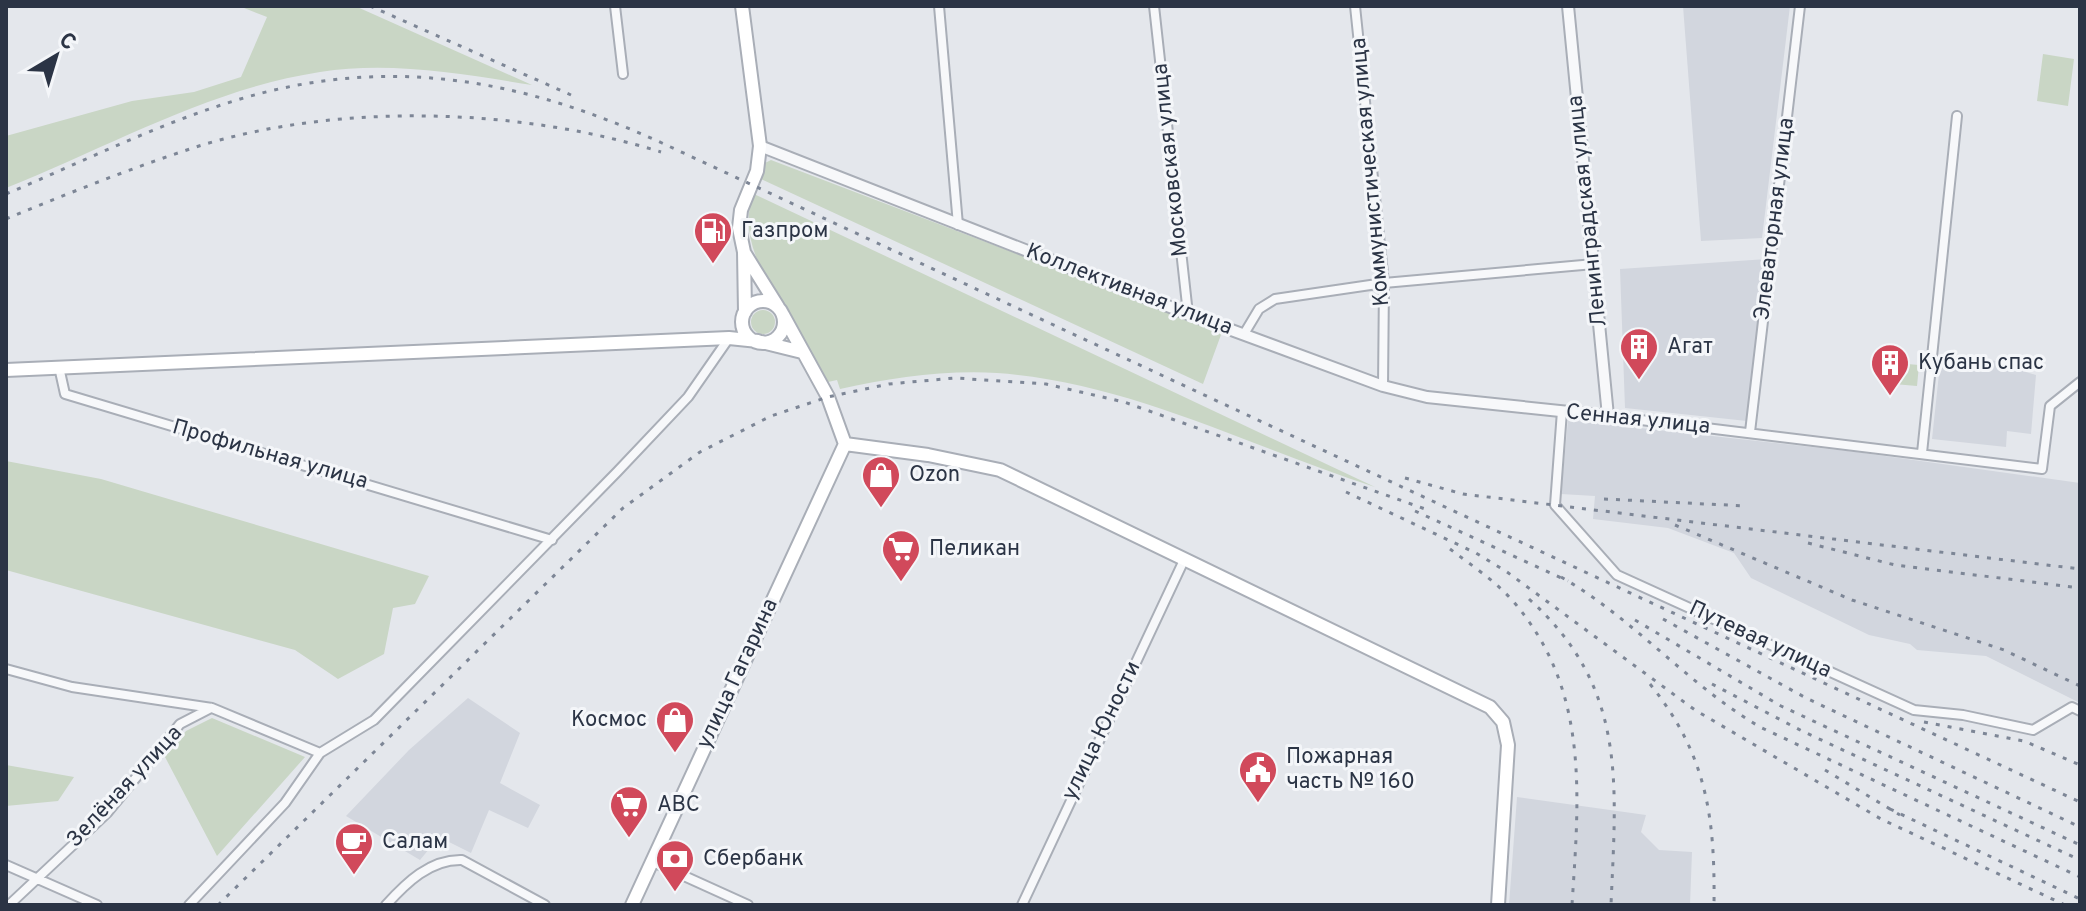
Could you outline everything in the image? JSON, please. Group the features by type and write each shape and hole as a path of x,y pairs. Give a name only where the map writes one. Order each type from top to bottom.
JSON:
{"main road":[{"path":"742,6 760,146 757,171 741,210 739,228 744,252 746,334 760,342 778,336 783,327 781,312"},
{"path":"744,252 828,397 845,444 928,455 1000,470 1490,707 1503,722 1508,745 1498,905"},
{"path":"729,338 751,305 763,301 781,312"},
{"path":"6,370 729,338 802,352"},
{"name":"улица Гагарина","path":"632,905 845,444"}],"street":[{"path":"615,6 623,74"},
{"path":"939,6 958,225"},
{"name":"Московская улица","path":"1154,6 1188,314"},
{"name":"Коммунистическая улица","path":"1355,6 1384,283 1383,386"},
{"name":"Ленинградская улица","path":"1568,6 1608,416"},
{"name":"Элеваторная улица","path":"1750,432 1800,6"},
{"path":"1922,453 1957,116"},
{"name":"Коллективная улица","path":"760,146 1244,334 1259,309 1275,299 1384,283 1594,264"},
{"name":"Сенная улица","path":"1244,334 1383,386 1427,397 1750,432 2042,469 2050,406 2080,382"},
{"path":"189,905 285,803 320,753 374,720 552,540 688,397 729,338"},
{"name":"Профильная улица","path":"59,367 65,394 552,540"},
{"name":"Путевая улица","path":"1562,411 1555,505 1617,575 1914,710 1963,715 2033,730 2072,707 2080,711"},
{"name":"улица Юности","path":"1022,905 1185,558"},
{"path":"6,669 72,687 212,708 320,753"},
{"name":"Зелёная улица","path":"9,905 107,813 180,724 212,708"},
{"path":"386,905 405,884 428,868 452,860 462,860 545,905"},
{"path":"651,861 748,905"},
{"path":"6,865 97,905"}],"shaded area":[{"path":"1683,6 1790,6 1762,238 1701,241"},
{"path":"1767,259 1747,421 1625,408 1620,269"},
{"path":"1941,355 2025,364 2026,372 2036,375 2031,434 2007,431 2006,447 1932,439"},
{"path":"1568,420 1856,452 2080,483 2080,703 1986,656 1917,650 1910,644 1869,635 1751,578 1734,553 1668,528 1593,519 1595,496 1561,494"},
{"path":"468,698 520,733 500,783 540,805 528,828 489,810 471,853 439,837 420,860 346,816 409,750"},
{"path":"1517,797 1646,815 1641,832 1659,850 1692,852 1690,905 1509,905"}],"green space":[{"path":"239,6 355,6 532,85 400,68 347,69 279,80 199,105 6,188 6,136 132,101 194,92 241,77 267,17"},
{"path":"2043,54 2074,59 2068,106 2037,101"},
{"path":"771,160 1222,332 1203,384 761,179 765,163"},
{"path":"754,194 1375,487 1142,402 1046,379 997,373 957,373 898,378 840,389 837,380 828,382 759,265 751,241 749,217"},
{"path":"763,310 772,313 775,322 772,331 763,334 754,331 751,322 754,313"},
{"path":"1884,362 1919,365 1917,386 1882,383"},
{"path":"6,461 101,479 429,576 415,604 393,608 384,654 338,679 295,650 6,570"},
{"path":"212,718 305,757 217,856 165,757 186,731"},
{"path":"6,765 74,777 58,801 6,806"}],"railway":[{"path":"370,6 571,95"},
{"path":"6,194 178,120 237,100 293,86 347,78 454,80 506,89 558,103 662,143 2080,802"},
{"path":"6,219 199,146 312,122 371,117 491,119 607,137 661,152"},
{"path":"218,905 623,508 700,452 771,416 828,397 889,384 955,378 1046,384 1124,402 1428,510"},
{"path":"1405,478 1463,494 2080,569"},
{"path":"1346,492 1476,553 1507,572 1695,710 1881,819 2065,905"},
{"path":"1604,499 1747,506"},
{"path":"1415,511 1568,581"},
{"path":"1675,525 1852,600 2004,650 2080,686"},
{"path":"1808,543 1895,565 2080,588"},
{"path":"1450,549 1512,600 1537,634 1555,670 1567,707 1577,784 1572,905"},
{"path":"1561,577 1587,593 1708,691 1760,727 2080,877"},
{"path":"1529,599 1561,633 1584,667 1600,703 1609,740 1613,778 1611,905"},
{"path":"1663,619 1806,698 2080,827"},
{"path":"1635,620 1781,706 2080,845"},
{"path":"1650,684 1684,736 1704,788 1712,843 1714,905"},
{"path":"1712,684 1802,731 2080,860"},
{"path":"1924,722 2024,741 2080,765"},
{"path":"1825,770 1900,815"},
{"path":"1890,809 2080,899"}],"place":[{"name":"Газпром","path":"713,265"},
{"name":"Агат","path":"1639,381"},
{"name":"Кубань спас","path":"1890,397"},
{"name":"Ozon","path":"881,509"},
{"name":"Пеликан","path":"901,583"},
{"name":"Космос","path":"675,754"},
{"name":"Пожарная часть № 160","path":"1258,804"},
{"name":"ABC","path":"629,839"},
{"name":"Салам","path":"354,876"},
{"name":"Сбербанк","path":"675,893"}]}
